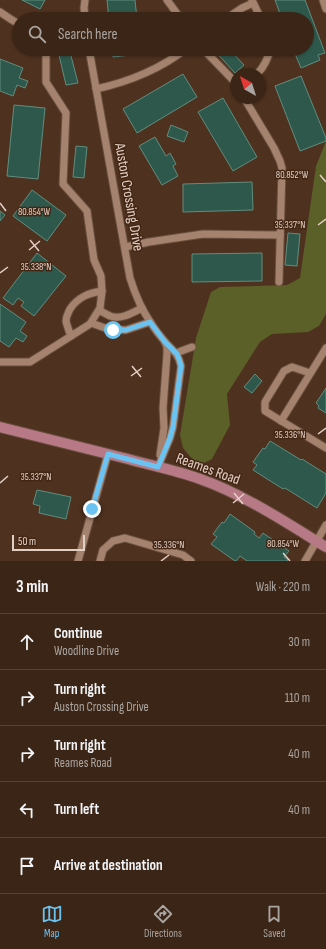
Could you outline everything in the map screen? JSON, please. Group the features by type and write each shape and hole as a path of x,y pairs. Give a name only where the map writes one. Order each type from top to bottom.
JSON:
{"main road":[{"name":"Reames Road","path":"0,427 200,479 236,495 326,547"}],"street":[{"path":"84,12 85,0"},
{"path":"167,0 176,12"},
{"path":"323,0 326,9"},
{"path":"236,12 252,1 258,12"},
{"path":"0,12 12,20"},
{"path":"0,362 30,362 90,324 100,308 102,291 101,276 94,260 87,211 63,184 66,113 46,82 46,56"},
{"name":"Auston Crossing Drive","path":"90,56 130,278 134,293 150,322 165,342 176,353"},
{"path":"96,89 111,86 143,74 158,67 175,56"},
{"path":"210,56 230,77"},
{"path":"262,68 269,56"},
{"path":"248,104 274,148 282,168 279,282"},
{"path":"125,247 203,234 280,235"},
{"path":"71,336 66,323 67,315 74,304 81,297 102,291"},
{"path":"99,310 116,317 127,315 142,308"},
{"path":"91,323 108,329 126,330 150,322"},
{"path":"158,467 164,428 163,404 167,354 165,342"},
{"path":"158,467 173,427 181,366 176,353 192,347"},
{"path":"281,421 326,348"},
{"path":"310,373 292,367 284,371 265,402 265,410 326,448"},
{"path":"163,404 176,404"},
{"path":"78,561 108,454"},
{"path":"305,561 326,525"},
{"path":"100,561 103,550 113,541 125,538 183,555 191,561"}],"green space":[{"path":"326,141 326,314 319,326 308,332 272,334 260,342 227,394 230,425 212,459 204,463 194,461 183,448 180,435 196,338 211,292 220,287 287,285 300,278 316,166"}],"building":[{"path":"22,0 45,0 40,9"},
{"path":"107,0 135,0 136,12 108,12"},
{"path":"275,0 305,0 310,12 279,12"},
{"path":"314,24 325,53 318,55 320,60 301,68 296,56 314,56"},
{"path":"59,56 71,56 78,83 66,85"},
{"path":"219,56 236,56 244,65 241,68 230,68"},
{"path":"0,59 23,68 19,78 28,81 25,88 17,85 13,96 0,91"},
{"path":"183,74 197,97 137,133 123,109"},
{"path":"301,76 326,141 300,151 275,86"},
{"path":"223,98 257,157 233,171 198,112"},
{"path":"14,105 45,108 38,179 7,176"},
{"path":"171,125 188,132 184,142 167,136"},
{"path":"155,137 166,156 170,153 176,164 173,166 178,176 162,185 139,146"},
{"path":"76,146 87,147 84,178 73,177"},
{"path":"252,182 253,210 183,212 183,184"},
{"path":"32,190 66,215 47,241 13,216"},
{"path":"0,211 5,215 0,221"},
{"path":"288,233 300,234 297,266 285,265"},
{"path":"37,253 66,276 34,316 21,306 24,302 18,298 13,305 3,298"},
{"path":"262,253 262,281 192,282 192,254"},
{"path":"0,304 26,322 20,331 27,336 23,342 16,338 9,347 0,341"},
{"path":"255,374 262,381 252,393 244,387"},
{"path":"326,388 326,413 318,408 319,406 316,403"},
{"path":"270,441 326,474 326,493 317,508 253,470 257,465 253,462"},
{"path":"37,490 71,497 66,519 39,513 40,506 33,504"},
{"path":"230,514 255,532 254,534 259,538 263,533 289,551 284,557 288,560 247,561 240,556 235,561 211,544 217,537 213,534 222,522 224,523"}],"route":[{"path":"92,509 108,454 158,467 173,427 178,393 181,366 179,359 177,354 165,342 150,322 126,330 113,330"}]}
